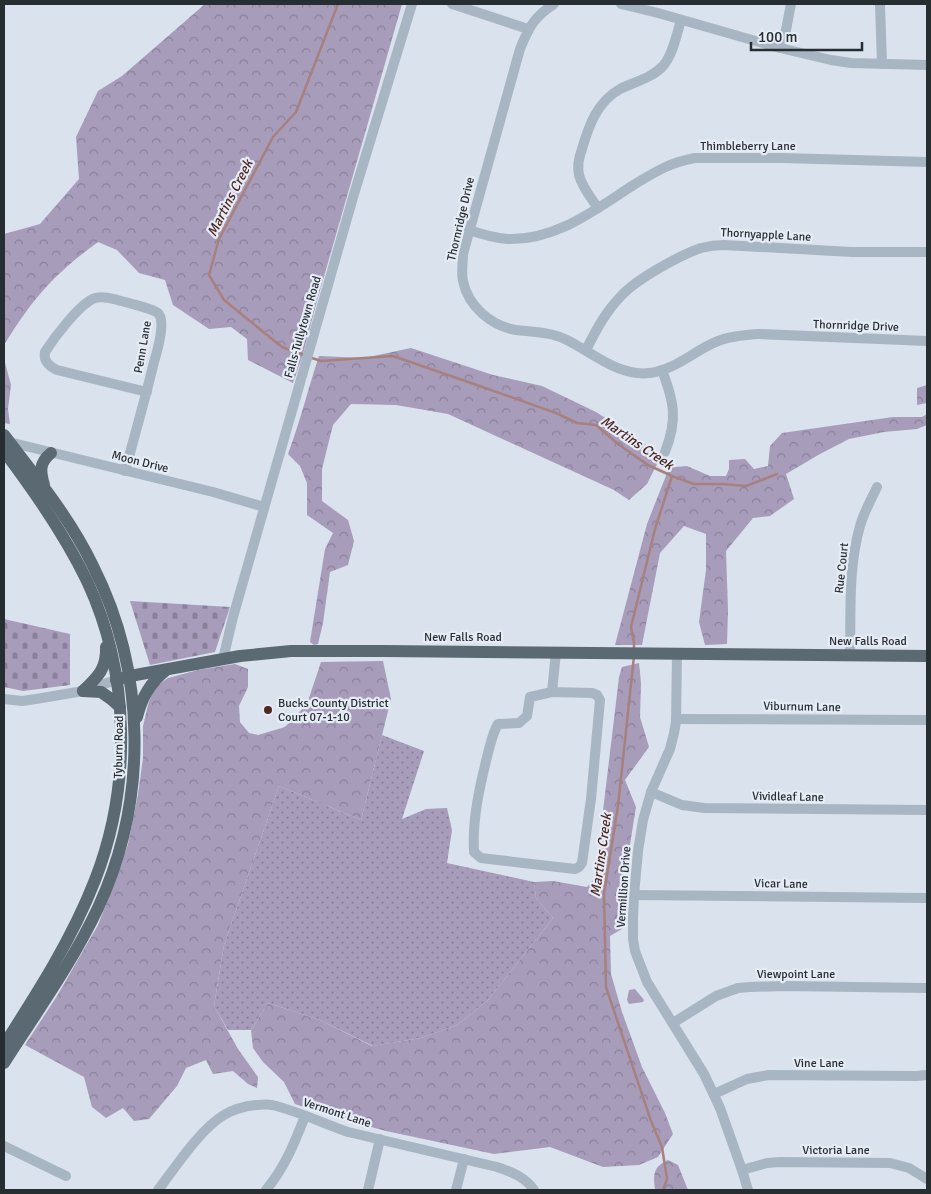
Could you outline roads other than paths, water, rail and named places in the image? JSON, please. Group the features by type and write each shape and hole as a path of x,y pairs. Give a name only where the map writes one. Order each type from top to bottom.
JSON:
{"main road":[{"name":"Tyburn Road","path":"4,1063 50,992 97,910 112,874 126,826 132,791 135,749 135,727 130,676 122,641 105,590 83,546 67,520 44,488 5,443"},
{"name":"Tyburn Road","path":"4,1045 55,964 83,908 103,860 118,795 121,743 120,707 116,680 110,649 96,604 72,554 5,443"},
{"path":"44,488 41,472 42,465 51,453"},
{"path":"83,691 103,668 106,650 104,627"},
{"name":"New Falls Road","path":"116,680 240,656 290,651 927,656"},
{"path":"135,727 139,707 145,693 157,677 166,670"},
{"path":"83,691 101,692 120,707"}],"street":[{"name":"Falls-Tullytown Road","path":"223,659 233,617 354,194 412,4"},
{"path":"452,4 528,29"},
{"name":"Thornridge Drive","path":"554,4 540,14 528,29 520,49 463,254 463,280 468,295 480,311 488,318 508,328 554,335 566,339 614,367 627,372 643,374 652,373 678,364 720,340 746,335 927,341"},
{"path":"624,4 780,48 831,60 851,63 927,65"},
{"path":"780,48 791,4"},
{"path":"880,4 882,64"},
{"path":"598,208 582,183 578,168 589,124 596,112 611,95 657,72 663,66 671,51 681,20"},
{"name":"Thimbleberry Lane","path":"469,230 506,239 536,237 564,228 661,168 694,158 792,158 927,162"},
{"name":"Thornyapple Lane","path":"586,350 605,316 623,294 669,264 702,248 724,245 852,252 927,252"},
{"name":"Penn Lane","path":"125,471 147,392 156,354 162,320 158,313 113,299 99,297 89,301 78,311 45,352 48,364 57,370 147,392"},
{"path":"662,370 673,404 674,416 666,452"},
{"name":"Moon Drive","path":"5,443 213,492 264,507"},
{"name":"Rue Court","path":"850,655 851,598 856,543 860,525 877,487"},
{"path":"552,692 556,652"},
{"name":"Vermillion Drive","path":"677,654 674,733 670,748 651,792 641,828 634,896 633,939 640,967 647,982 704,1074 714,1094 748,1190"},
{"name":"New Falls Road","path":"4,699 22,701 83,691 116,680"},
{"path":"552,692 592,693 597,695 600,700 591,799 582,863 575,869 481,858 474,852 475,817 494,730 498,724 519,723 527,716 530,697 552,692"},
{"name":"Viburnum Lane","path":"676,719 927,720"},
{"name":"Vividleaf Lane","path":"651,792 682,805 704,808 927,810"},
{"name":"Vicar Lane","path":"634,896 927,898"},
{"name":"Viewpoint Lane","path":"673,1023 716,996 731,990 744,988 784,986 927,988"},
{"name":"Vine Lane","path":"714,1094 747,1078 769,1075 927,1075"},
{"name":"Vermont Lane","path":"158,1190 200,1137 222,1116 241,1108 270,1105 348,1132 508,1170 526,1181 534,1190"},
{"path":"266,1190 286,1162 305,1116"},
{"path":"368,1190 380,1139"},
{"path":"4,1146 66,1176"},
{"path":"456,1190 464,1159"},
{"name":"Victoria Lane","path":"742,1170 780,1162 890,1163 909,1168 927,1179"}],"waterway":[{"name":"Martins Creek","path":"304,355 282,347 224,300 209,275 219,239 273,137 296,112 338,4"},
{"name":"Martins Creek","path":"309,357 321,361 393,356 556,413 577,423 596,425 618,444 648,465 672,476 655,529 631,627 634,648"},
{"path":"672,476 694,484 746,486 777,474"},
{"name":"Martins Creek","path":"634,656 618,806 604,894 606,987 651,1121 662,1147 667,1179 663,1190"}],"place":[{"name":"Bucks County District Court 07-1-10","path":"268,710"}]}
